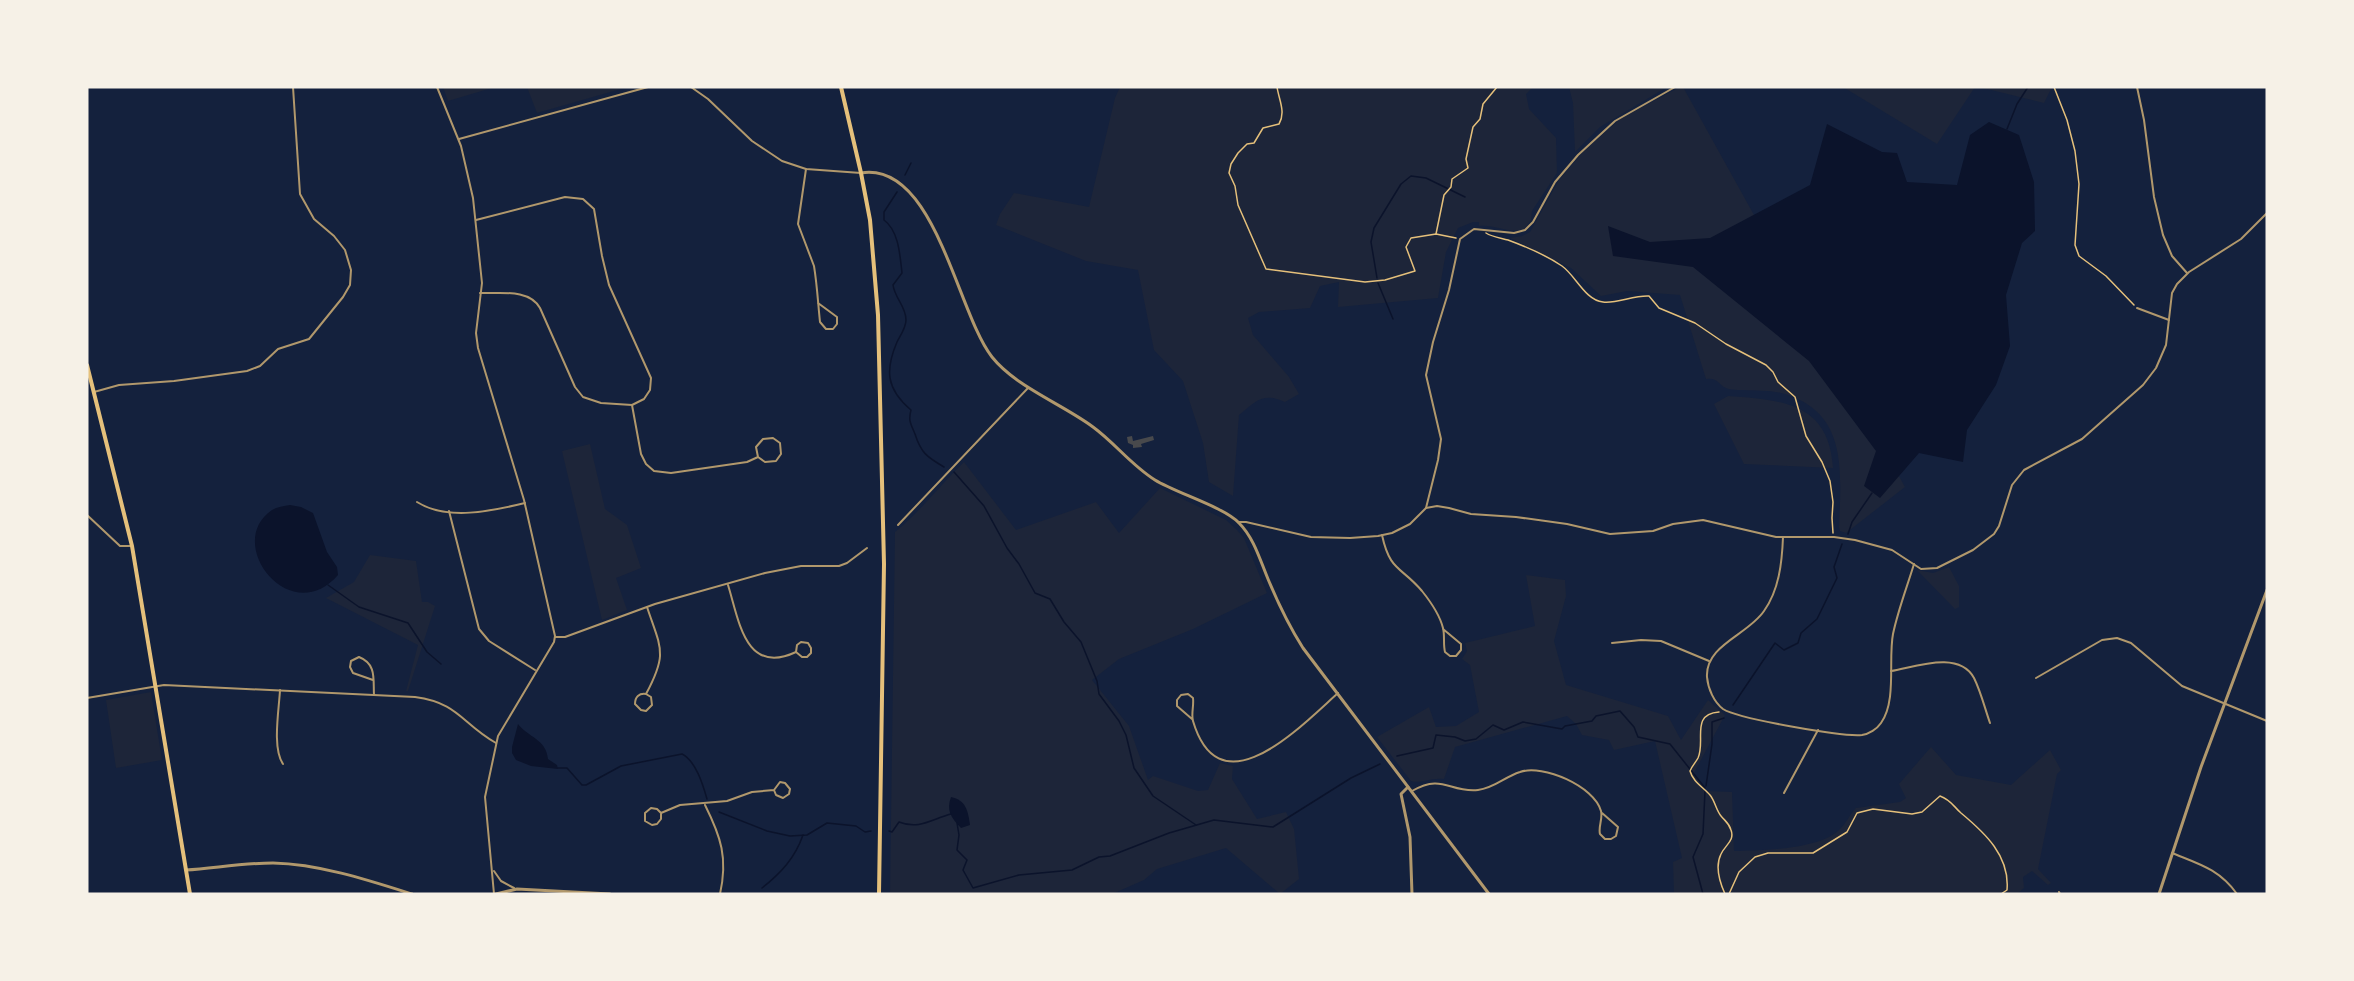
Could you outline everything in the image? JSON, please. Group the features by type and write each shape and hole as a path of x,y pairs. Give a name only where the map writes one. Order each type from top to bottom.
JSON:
{"main road":[{"path":"841,87 861,172 873,247 882,417 884,564 879,894"},
{"path":"87,365 132,546 190,894"}],"street":[{"path":"94,392 119,385 174,381 247,371 260,366 278,349 309,339 343,297 350,285 349,259 334,236 314,219 300,194 293,87"},
{"path":"437,87 459,139 470,181 482,275 476,333 478,348 506,434 525,503 555,637 496,743 485,797 495,894 517,889 610,894"},
{"path":"459,139 648,87"},
{"path":"691,87 708,99 752,141 782,161 806,169 870,171 890,176 913,196 936,232 979,338 995,361 1029,387 1095,428 1155,480 1239,522 1311,537 1350,538 1382,535 1401,529 1414,521 1426,508 1441,439 1426,374 1432,342 1449,290 1460,238 1474,229 1514,233 1525,230 1533,222 1555,182 1578,155 1615,122 1675,87"},
{"path":"2137,87 2144,120 2154,197 2163,235 2172,256 2187,273"},
{"path":"806,169 798,224 814,266 818,303 822,326 826,329 833,329 838,322 836,315 818,303"},
{"path":"475,220 565,197 579,197 590,203 595,212 609,285 651,378 649,393 641,402 632,405 593,401 580,394 534,298 525,295 480,293"},
{"path":"1426,508 1441,506 1471,514 1567,524 1610,534 1653,531 1692,521 1712,520 1729,527 1784,537 1834,537 1855,540 1892,550 1927,570 1947,564 1973,550 1994,534 1999,526 2012,484 2024,470 2082,439 2143,385 2162,357 2166,345 2172,293 2176,285 2187,273 2228,249 2254,228 2267,213"},
{"path":"2137,308 2169,320"},
{"path":"898,525 1029,387"},
{"path":"632,405 641,454 646,464 654,471 665,474 747,462 758,457"},
{"path":"773,438 780,443 782,451 776,461 768,463 758,457 756,447 763,439 773,438"},
{"path":"417,502 426,508 448,511 489,510 525,503"},
{"path":"448,511 479,629 489,641 535,670"},
{"path":"87,515 120,546 132,546"},
{"path":"1239,522 1254,545 1289,626 1489,894"},
{"path":"1382,535 1384,549 1391,563 1421,591 1443,629 1461,644 1461,650 1456,656 1450,656 1444,652 1443,629"},
{"path":"1784,537 1780,571 1768,605 1758,618 1715,652 1709,661 1708,684 1714,699 1722,708 1743,716 1858,735 1868,733 1878,727 1888,706 1893,634 1914,564"},
{"path":"555,637 566,637 647,607 765,573 792,567 847,564 867,548"},
{"path":"728,585 745,638 753,651 772,658 796,652"},
{"path":"2159,894 2171,853 2267,590"},
{"path":"646,694 657,675 661,661 659,644 647,607"},
{"path":"2036,678 2103,639 2117,638 2131,644 2182,686 2267,721"},
{"path":"1612,643 1641,640 1661,641 1709,661"},
{"path":"801,642 808,643 811,648 811,653 807,657 800,656 796,652 801,642"},
{"path":"373,680 353,673 350,664 354,659 362,658 373,670 374,695"},
{"path":"1891,671 1944,663 1962,665 1974,678 1990,723"},
{"path":"87,698 156,686 415,697 439,701 456,711 470,725 496,743"},
{"path":"280,690 278,747 279,757 283,764"},
{"path":"1192,719 1193,700 1189,695 1181,695 1178,698 1178,706 1192,719 1210,753 1226,761 1240,762 1281,742 1338,693"},
{"path":"640,694 646,694 651,697 652,705 648,709 640,710 635,704 636,698 640,694"},
{"path":"1784,793 1818,730"},
{"path":"1412,791 1422,785 1436,783 1466,790 1480,790 1496,786 1515,774 1532,770 1578,784 1593,797 1602,813 1618,828 1616,836 1611,839 1603,838 1599,832 1602,813"},
{"path":"783,782 789,786 790,792 783,798 776,795 774,790 778,783 783,782"},
{"path":"1408,787 1401,794 1410,837 1412,894"},
{"path":"661,813 680,805 727,801 752,792 774,790"},
{"path":"704,804 719,836 724,856 720,894"},
{"path":"648,809 657,809 661,813 661,819 657,824 652,825 645,821 644,816 648,809"},
{"path":"2171,853 2214,871 2236,894"},
{"path":"186,870 256,864 287,864 345,875 412,894"},
{"path":"492,867 501,880 517,889"}],"path":[{"path":"1277,87 1283,113 1282,119 1279,124 1263,128 1254,143 1242,148 1231,164 1229,173 1235,186 1238,205 1266,269 1350,281 1385,280 1415,271 1407,247 1411,238 1436,234 1460,238"},
{"path":"1436,234 1444,195 1451,187 1452,179 1467,168 1466,159 1473,127 1480,118 1484,104 1497,87"},
{"path":"2054,87 2069,130 2079,184 2075,245 2079,256 2106,276 2137,308"},
{"path":"1484,229 1487,235 1526,247 1562,266 1596,299 1604,302 1649,296 1659,308 1695,322 1726,344 1766,365 1778,382 1795,397 1806,436 1822,462 1830,481 1834,537"},
{"path":"1722,708 1719,712 1707,714 1704,717 1699,753 1690,771 1691,775 1711,796 1722,817 1727,820 1732,834 1731,842 1721,853 1719,860 1720,883 1727,894 1739,872 1755,857 1768,853 1813,853 1847,832 1857,813 1873,809 1912,814 1922,812 1940,796 1949,799 1958,811 1984,832 1992,847 2001,855 2008,876 2007,890 2001,894"}],"shaded area":[{"path":"443,87 495,87 448,101"},
{"path":"527,87 628,87 537,113"},
{"path":"1120,87 1533,87 1526,94 1529,109 1556,138 1557,173 1532,211 1531,220 1524,229 1479,226 1479,222 1458,228 1446,252 1438,298 1338,307 1339,282 1320,286 1310,308 1259,312 1248,318 1253,335 1289,377 1299,394 1285,402 1265,398 1239,415 1233,496 1209,482 1203,443 1183,381 1154,350 1138,270 1086,261 996,225 1000,214 1014,193 1089,207 1115,98"},
{"path":"1569,87 1667,87 1600,127 1575,152 1573,103"},
{"path":"1683,87 1905,487 1846,533 1840,531 1839,527 1840,485 1836,446 1830,429 1819,414 1803,402 1781,393 1730,389 1715,380 1706,379 1680,295 1627,291 1601,296 1571,268 1510,238 1530,232 1559,180 1584,151 1620,119"},
{"path":"1843,87 1975,87 1937,144"},
{"path":"1979,87 2052,87 2044,103"},
{"path":"1989,122 2019,135 2034,182 2035,231 2022,243 2006,295 2010,346 1996,385 1967,430 1963,462 1919,453 1880,498 1864,486 1876,451 1809,361 1693,267 1613,256 1608,226 1650,242 1710,238 1810,185 1827,124 1882,152 1897,153 1907,182 1957,185 1970,135"},
{"path":"1728,396 1783,403 1812,417 1822,429 1830,446 1833,468 1744,464 1714,404"},
{"path":"590,444 605,509 627,525 641,568 616,578 627,610 602,620 562,451"},
{"path":"964,462 1016,530 1096,502 1119,533 1160,488 1226,520 1244,538 1267,593 1193,629 1119,659 1092,680 1129,726 1148,780 1153,776 1198,791 1208,790 1220,763 1233,766 1232,779 1257,819 1286,812 1294,829 1299,879 1280,894 1226,848 1157,869 1144,880 1112,894 890,894 895,532"},
{"path":"290,505 313,513 327,552 337,567 338,575 319,589 301,593 283,587 269,576 259,560 255,542 259,525 272,510"},
{"path":"370,555 416,561 422,602 435,606 408,691 406,691 418,645 326,598 354,582"},
{"path":"1949,567 1959,586 1959,607 1955,609 1917,570 1933,573"},
{"path":"1526,575 1565,580 1566,596 1554,641 1566,685 1668,716 1681,740 1708,700 1725,715 1694,773 1706,791 1732,792 1734,851 1789,848 1818,842 1839,830 1856,808 1900,802 1906,798 1899,784 1931,747 1956,775 2011,785 2050,750 2061,770 2057,774 2038,869 2051,883 2048,885 2032,871 2023,877 2024,888 2017,894 1674,894 1673,862 1682,858 1655,741 1614,750 1609,740 1582,735 1576,724 1567,716 1455,747 1444,779 1411,781 1377,737 1429,707 1436,727 1456,726 1479,712 1470,665 1462,659 1467,651 1465,643 1535,626"},
{"path":"151,692 162,760 116,768 106,700"},
{"path":"518,724 541,743 547,752 548,759 557,765 558,769 531,766 516,760 512,747"},
{"path":"951,797 963,803 970,825 961,828 950,814"}],"building":[{"path":"1132,436 1133,441 1153,436 1154,440 1141,444 1142,447 1133,448 1133,445 1128,443 1127,437"}],"waterway":[{"path":"2007,129 2017,104 2028,87"},
{"path":"905,175 911,163"},
{"path":"1377,278 1371,242 1374,228 1401,184 1411,176 1426,178 1465,197"},
{"path":"897,192 884,212 884,220 893,231 898,244 902,273 893,285 906,320 893,352 890,379 892,387 911,410 910,422 922,450 944,467"},
{"path":"1378,283 1393,319"},
{"path":"954,472 984,506 1035,593 1050,599 1064,622 1081,642 1097,681 1099,694 1119,721 1126,735 1134,768 1153,796 1196,825"},
{"path":"1848,534 1852,522 1872,493"},
{"path":"1733,705 1775,643 1784,650 1798,643 1801,633 1817,619 1837,578 1834,567 1842,544"},
{"path":"328,585 359,607 408,623 427,652 441,664"},
{"path":"1397,756 1433,748 1436,735 1455,737 1465,741 1476,739 1493,725 1504,730 1523,722 1562,729 1565,726 1592,721 1596,716 1620,711 1634,727 1638,737 1670,744 1705,788"},
{"path":"1706,786 1712,744 1712,722 1724,718"},
{"path":"558,768 567,768 582,785 586,785 621,766 682,754 695,768 707,799"},
{"path":"957,823 959,835 957,850 967,860 963,870 973,888 1019,875 1072,870 1099,857 1110,856 1169,833 1214,820 1273,827 1351,778 1380,764"},
{"path":"1703,894 1693,857 1703,834 1705,791"},
{"path":"719,812 767,831 790,836 807,835 827,823 856,826 865,832 871,831"},
{"path":"889,831 892,832 899,822 913,825 951,814"},
{"path":"762,888 787,864 803,835"}]}
